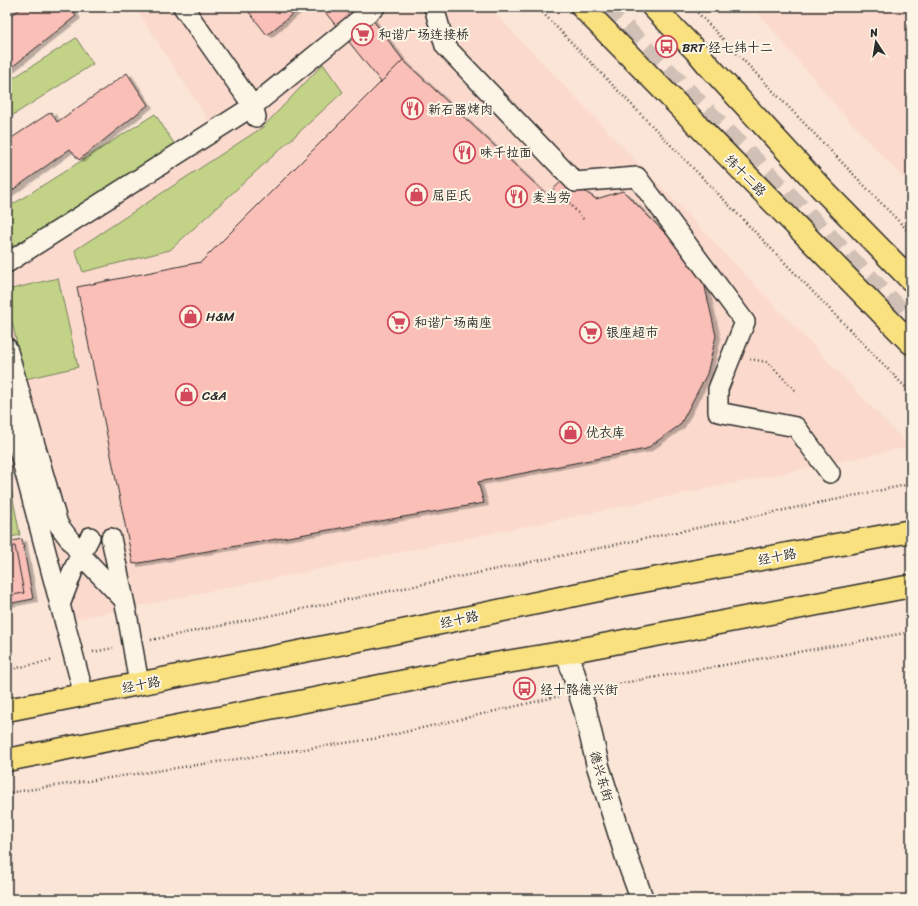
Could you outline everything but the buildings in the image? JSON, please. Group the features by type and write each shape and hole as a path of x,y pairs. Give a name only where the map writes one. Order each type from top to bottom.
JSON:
{"main road":[{"name":"纬十二路","path":"582,7 911,343"},
{"path":"653,7 698,53 822,189 911,280"},
{"name":"经十路","path":"7,710 632,583 911,531"},
{"path":"7,760 463,670 567,652 911,586"}],"street":[{"path":"7,276 256,117 253,106 183,7"},
{"path":"7,263 253,106 374,7"},
{"path":"434,7 445,46 575,182 636,177 745,322 718,389 718,412 796,428 830,472"},
{"path":"7,348 58,524 82,556 124,600"},
{"path":"7,405 84,695"},
{"path":"60,605 74,568 82,556 90,537"},
{"path":"111,538 139,684"},
{"name":"德兴东街","path":"567,652 585,710 598,766 628,861 642,899"}],"path":[{"path":"538,7 911,393"},
{"path":"692,7 911,234"},
{"path":"565,198 584,220"},
{"path":"732,356 766,362 796,392"},
{"path":"7,670 911,484"},
{"path":"7,793 379,738 579,691 911,632"}],"shaded area":[{"path":"135,7 489,7 910,447 71,620 15,468 7,470 7,269 218,135"},
{"path":"753,7 911,7 911,186 842,113"}],"green space":[{"path":"76,38 93,64 7,119 7,82"},
{"path":"323,64 343,92 170,250 83,272 75,250 263,127"},
{"path":"155,114 175,145 7,252 7,208"},
{"path":"58,278 78,367 25,379 7,300 7,290"},
{"path":"9,479 20,535 7,538 7,480"}],"tunnel":[{"path":"605,7 911,321"}],"place":[{"name":"和谐广场连接桥","path":"363,34"},
{"name":"BRT 经七纬十二","path":"666,47"},
{"name":"新石器烤肉","path":"412,109"},
{"name":"味千拉面","path":"464,152"},
{"name":"屈臣氏","path":"417,195"},
{"name":"麦当劳","path":"516,197"},
{"name":"H&M","path":"191,316"},
{"name":"和谐广场南座","path":"399,322"},
{"name":"银座超市","path":"590,332"},
{"name":"C&A","path":"186,395"},
{"name":"优衣库","path":"570,432"},
{"name":"经十路德兴街","path":"525,689"}]}
